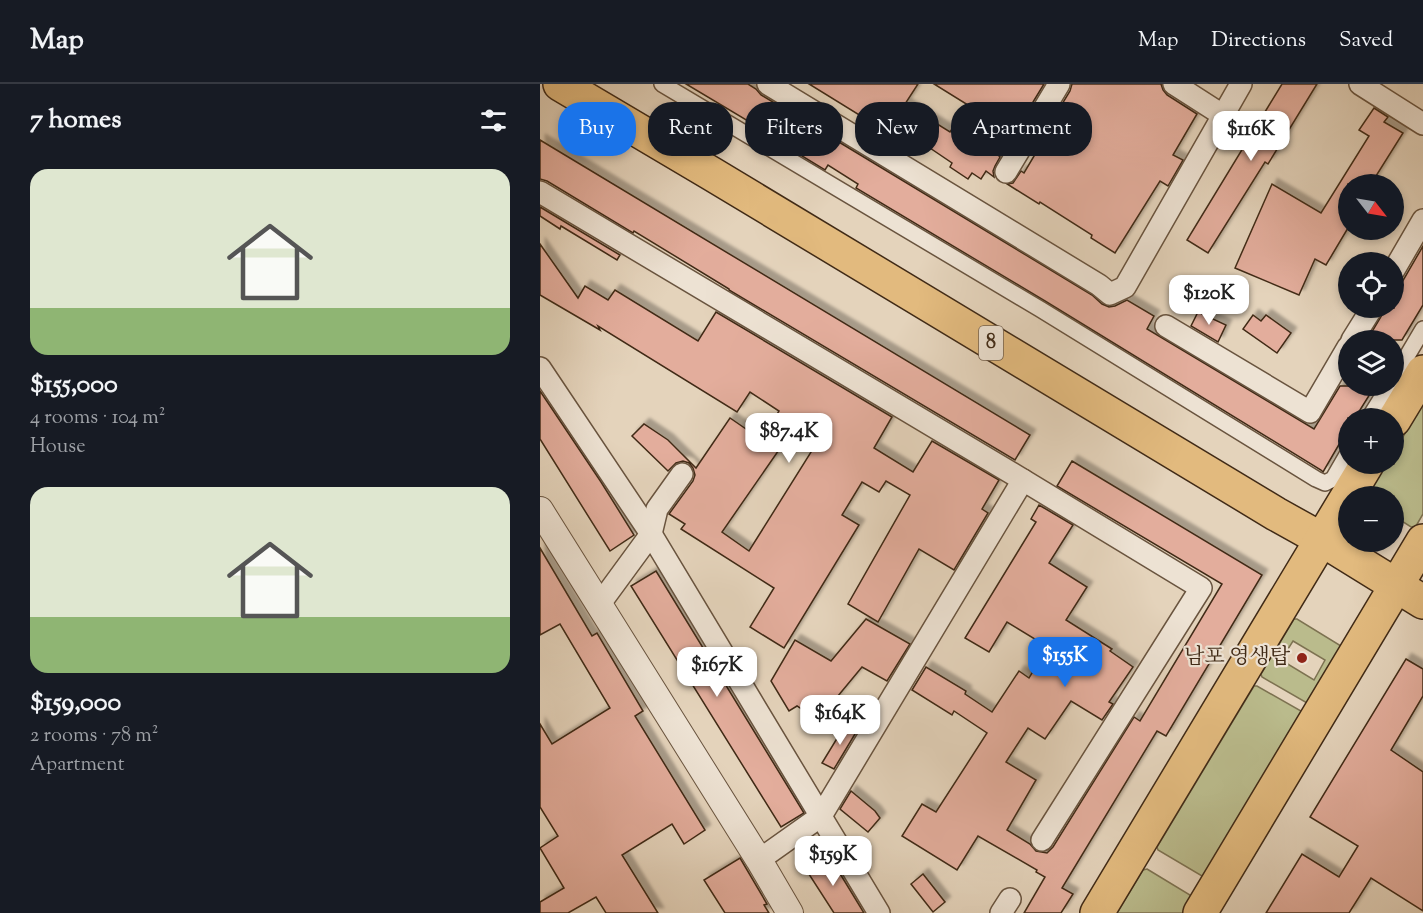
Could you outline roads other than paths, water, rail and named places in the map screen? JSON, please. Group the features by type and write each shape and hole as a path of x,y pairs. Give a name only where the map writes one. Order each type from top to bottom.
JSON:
{"main road":[{"name":"8","path":"560,84 1409,593"},
{"path":"1401,408 1423,372"},
{"path":"1097,913 1361,474"},
{"path":"1200,913 1409,593 1423,541"}],"street":[{"path":"662,84 1050,315 1316,479 1325,483 1333,479 1338,470"},
{"path":"768,84 1110,294 1125,287 1241,84"},
{"path":"1006,172 1059,84"},
{"path":"1174,84 1224,116"},
{"path":"1360,84 1423,124"},
{"path":"540,192 1201,588 1042,840"},
{"path":"1404,253 1423,220"},
{"path":"1166,326 1311,412 1338,365"},
{"path":"1404,361 1423,328"},
{"path":"540,368 651,534 879,913"},
{"path":"599,605 651,534 657,509 682,474"},
{"path":"759,860 821,816 1023,480"},
{"path":"540,510 790,913"}],"place":[{"name":"남포 영생탑","path":"1302,658"}]}
